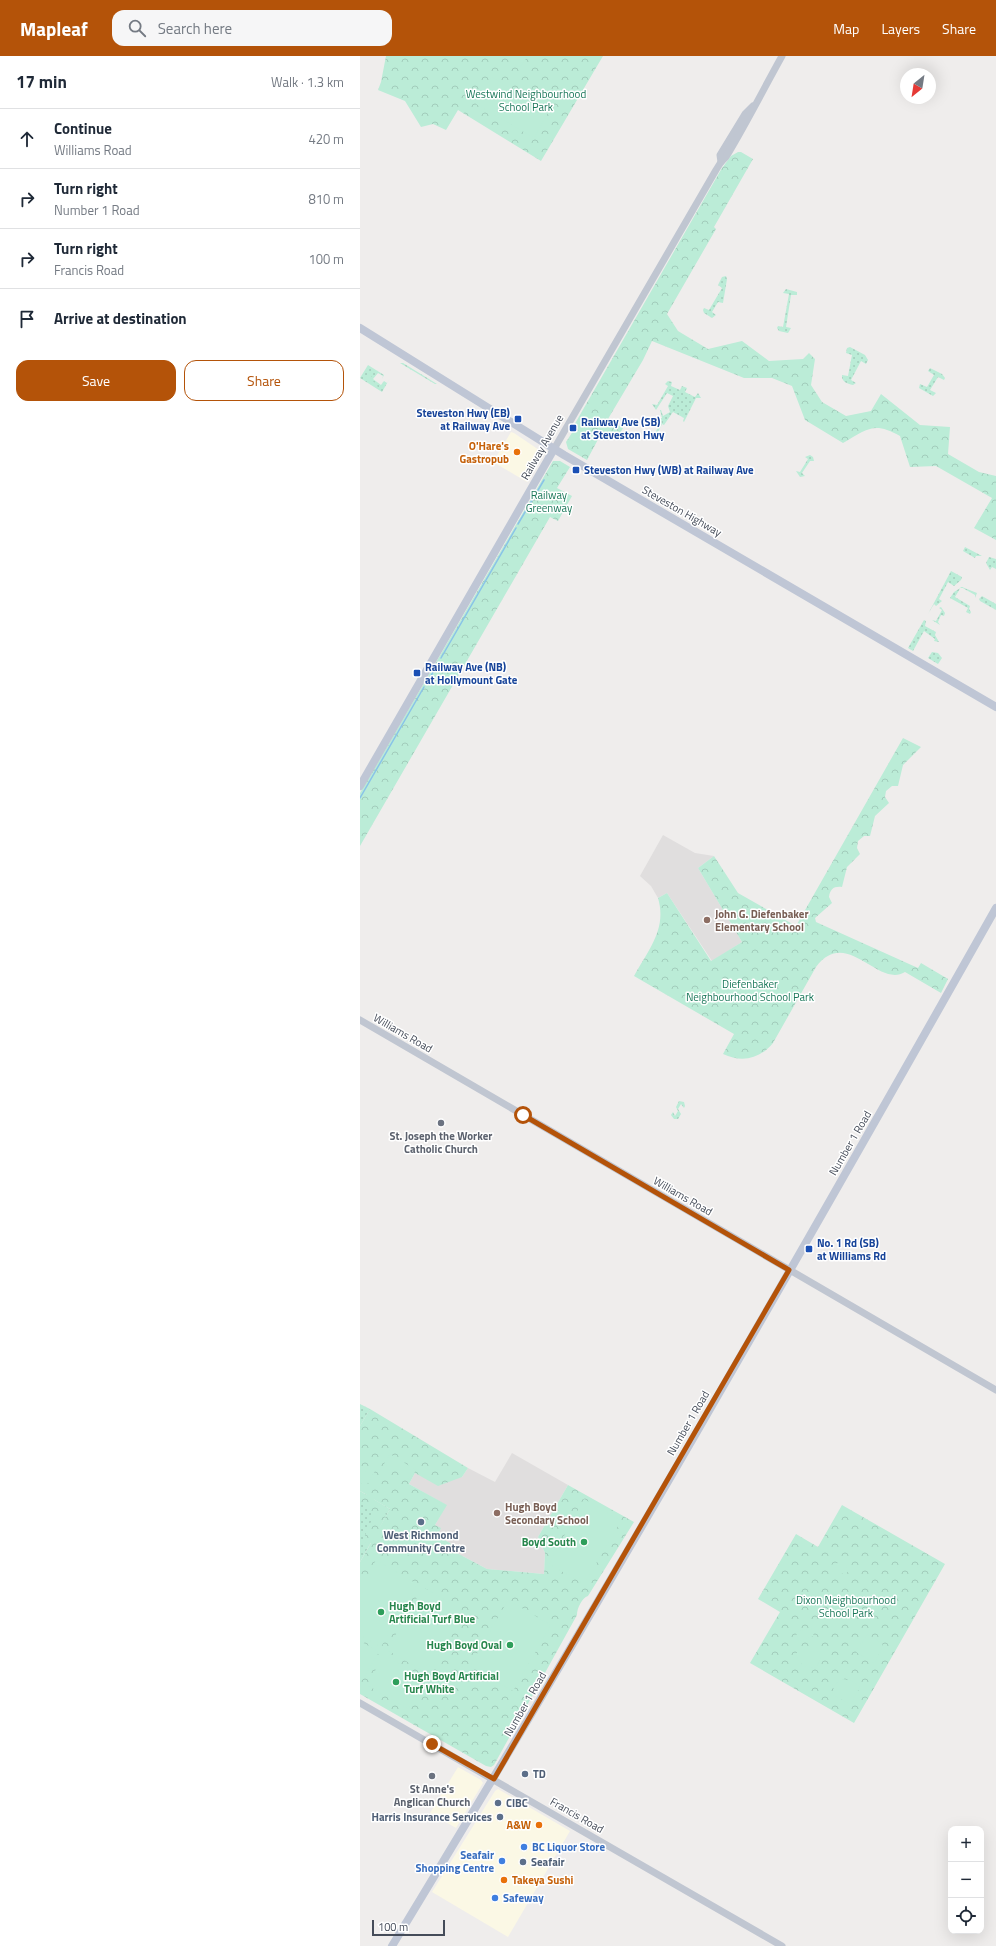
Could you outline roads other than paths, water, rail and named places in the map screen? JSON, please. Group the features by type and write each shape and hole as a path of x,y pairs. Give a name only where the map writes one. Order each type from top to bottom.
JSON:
{"main road":[{"name":"Steveston Highway","path":"360,328 554,449 996,707"},
{"name":"Railway Avenue","path":"360,786 554,449"},
{"name":"Number 1 Road","path":"392,1946 494,1779 789,1270 996,908"}],"street":[{"name":"Railway Avenue","path":"554,449 721,162 726,157 750,117 754,104 782,56"},
{"name":"Williams Road","path":"360,1020 996,1390"},
{"name":"Francis Road","path":"360,1703 782,1946"}],"waterway":[{"path":"518,524 544,480"},
{"path":"441,658 516,528"},
{"path":"427,683 438,663"},
{"path":"360,798 424,687"}],"place":[{"name":"Steveston Hwy (EB) at Railway Ave","path":"518,419"},
{"name":"Railway Ave (SB) at Steveston Hwy","path":"573,428"},
{"name":"O'Hare's Gastropub","path":"517,452"},
{"name":"Steveston Hwy (WB) at Railway Ave","path":"576,470"},
{"name":"Railway Ave (NB) at Hollymount Gate","path":"417,673"},
{"name":"John G. Diefenbaker Elementary School","path":"707,920"},
{"name":"St. Joseph the Worker Catholic Church","path":"441,1123"},
{"name":"No. 1 Rd (SB) at Williams Rd","path":"809,1249"},
{"name":"Hugh Boyd Secondary School","path":"497,1513"},
{"name":"West Richmond Community Centre","path":"421,1522"},
{"name":"Boyd South","path":"584,1542"},
{"name":"Hugh Boyd Artificial Turf Blue","path":"381,1612"},
{"name":"Hugh Boyd Oval","path":"510,1645"},
{"name":"Hugh Boyd Artificial Turf White","path":"396,1682"},
{"name":"TD","path":"525,1774"},
{"name":"St Anne's Anglican Church","path":"432,1776"},
{"name":"CIBC","path":"498,1803"},
{"name":"Harris Insurance Services","path":"500,1817"},
{"name":"A&W","path":"539,1825"},
{"name":"BC Liquor Store","path":"524,1847"},
{"name":"Seafair Shopping Centre","path":"502,1861"},
{"name":"Seafair","path":"523,1862"},
{"name":"Takeya Sushi","path":"504,1880"},
{"name":"Safeway","path":"495,1898"}],"park label":[{"name":"Westwind Neighbourhood School Park","path":"526,100"},
{"name":"Railway Greenway","path":"549,501"},
{"name":"Diefenbaker Neighbourhood School Park","path":"750,990"},
{"name":"Dixon Neighbourhood School Park","path":"846,1606"}]}
